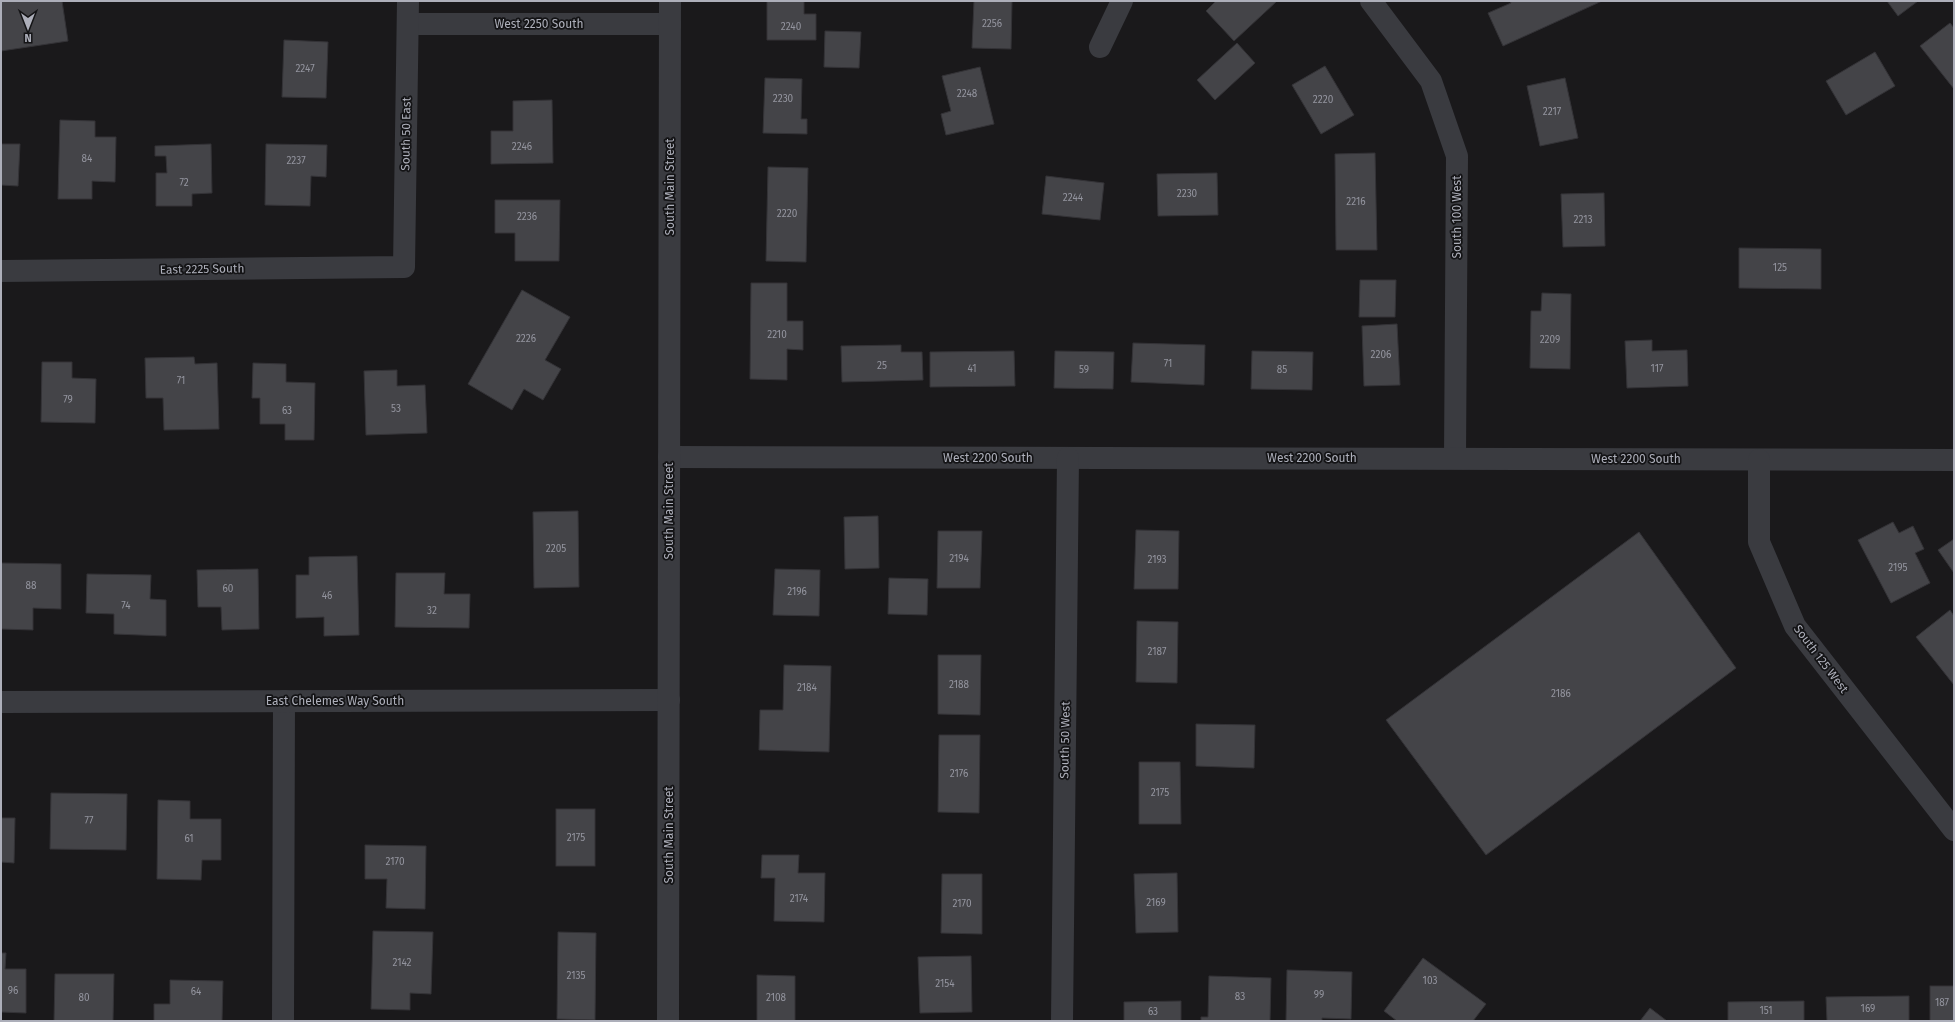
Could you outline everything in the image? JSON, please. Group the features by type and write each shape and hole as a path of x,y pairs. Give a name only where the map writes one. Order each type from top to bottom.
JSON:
{"street":[{"name":"South 50 East","path":"404,267 408,1"},
{"name":"South Main Street","path":"668,1021 670,1"},
{"path":"1100,47 1122,1"},
{"name":"South 100 West","path":"1371,1 1431,81 1457,156 1455,458"},
{"name":"West 2250 South","path":"408,24 670,24"},
{"name":"East 2225 South","path":"1,271 404,267"},
{"name":"West 2200 South","path":"670,457 1954,460"},
{"name":"South 50 West","path":"1062,1021 1068,458"},
{"name":"South 125 West","path":"1759,460 1759,542 1795,626 1954,830"},
{"name":"East Chelemes Way South","path":"1,702 669,700"},
{"path":"283,1021 284,701"}],"building":[{"path":"1,1 62,1 68,41 1,51"},
{"path":"767,1 804,1 804,14 816,14 816,40 767,40"},
{"path":"974,1 1012,1 1011,49 972,48"},
{"path":"1216,1 1276,2 1234,41 1206,11"},
{"path":"1510,1 1602,1 1503,46 1488,13 1511,3"},
{"path":"1887,1 1918,1 1898,16"},
{"path":"1950,23 1954,28 1954,89 1920,46"},
{"path":"825,31 861,32 859,68 824,67"},
{"path":"284,40 328,42 326,98 282,97"},
{"path":"1237,43 1255,63 1215,100 1197,80"},
{"path":"1875,52 1895,86 1846,115 1826,81"},
{"path":"1325,66 1354,115 1321,134 1292,85"},
{"path":"980,67 994,124 946,135 941,114 951,111 942,76"},
{"path":"765,78 802,79 801,119 807,119 807,134 763,133"},
{"path":"1565,78 1578,138 1540,146 1527,86"},
{"path":"552,100 553,163 491,164 491,131 513,131 513,101"},
{"path":"60,120 95,121 95,137 116,137 115,182 92,181 92,199 58,199"},
{"path":"1,144 20,144 18,186 1,185"},
{"path":"211,144 212,193 192,194 192,206 156,206 156,173 167,173 166,156 155,156 155,146"},
{"path":"266,144 327,145 326,177 311,176 310,206 265,205"},
{"path":"1375,153 1377,250 1336,250 1335,154"},
{"path":"768,167 808,168 806,262 766,261"},
{"path":"1217,173 1218,215 1158,216 1157,174"},
{"path":"1046,176 1104,183 1100,220 1042,214"},
{"path":"1604,193 1605,246 1563,247 1561,194"},
{"path":"495,200 560,200 559,261 515,261 515,233 495,233"},
{"path":"1739,248 1821,249 1821,289 1739,288"},
{"path":"1360,280 1396,280 1395,317 1359,317"},
{"path":"751,283 787,283 787,321 803,321 803,350 787,349 787,380 750,379"},
{"path":"522,290 570,317 545,360 561,369 543,400 524,389 512,410 468,384"},
{"path":"1542,293 1571,294 1570,369 1530,368 1531,311 1541,311"},
{"path":"1397,324 1400,385 1364,386 1362,326"},
{"path":"1652,340 1652,351 1687,350 1688,386 1627,388 1625,341"},
{"path":"1133,343 1205,345 1204,385 1131,382"},
{"path":"901,345 901,352 922,352 923,380 842,382 841,346"},
{"path":"1014,351 1015,386 930,387 930,352"},
{"path":"1055,351 1114,352 1113,389 1054,388"},
{"path":"1252,351 1313,352 1312,390 1251,389"},
{"path":"194,357 195,364 217,363 219,429 164,430 163,398 146,398 145,358"},
{"path":"42,362 72,362 72,378 96,379 95,423 41,422"},
{"path":"253,363 286,364 286,382 315,383 314,440 285,440 285,424 260,424 260,398 252,398"},
{"path":"397,370 397,386 425,385 427,433 366,435 364,371"},
{"path":"578,511 579,587 534,588 533,512"},
{"path":"878,516 879,568 845,569 844,517"},
{"path":"1893,522 1899,533 1913,526 1924,549 1915,553 1930,583 1891,603 1858,540"},
{"path":"1136,530 1179,531 1178,589 1134,589"},
{"path":"938,531 982,531 980,588 937,588"},
{"path":"1639,532 1736,668 1486,855 1386,720"},
{"path":"1954,539 1954,573 1938,550"},
{"path":"357,556 359,635 324,636 324,617 296,618 296,575 309,575 309,557"},
{"path":"1,563 61,564 61,609 33,608 33,630 1,629"},
{"path":"258,569 259,629 222,630 221,607 198,607 197,570"},
{"path":"775,569 820,570 819,616 773,615"},
{"path":"396,573 445,573 444,594 470,594 469,628 395,627"},
{"path":"87,574 151,575 150,599 166,600 166,636 114,634 114,614 86,613"},
{"path":"889,578 928,579 927,615 888,614"},
{"path":"1950,610 1954,616 1954,685 1916,637"},
{"path":"1137,621 1178,622 1177,683 1136,682"},
{"path":"938,655 981,655 980,715 938,714"},
{"path":"784,665 831,666 829,752 759,750 760,710 783,710"},
{"path":"1196,724 1255,725 1254,768 1196,766"},
{"path":"939,735 980,735 979,813 938,812"},
{"path":"1139,762 1180,762 1181,824 1139,824"},
{"path":"51,793 127,794 126,850 50,849"},
{"path":"158,800 190,801 190,819 221,819 221,860 202,860 201,880 157,879"},
{"path":"556,809 595,809 595,866 556,866"},
{"path":"1,818 15,818 14,863 1,862"},
{"path":"365,845 426,846 425,909 386,908 387,879 365,879"},
{"path":"762,855 799,855 798,873 825,873 824,922 774,921 775,878 761,878"},
{"path":"1177,873 1178,932 1136,933 1134,874"},
{"path":"942,874 982,874 982,934 941,933"},
{"path":"373,931 433,932 431,994 410,993 410,1010 371,1009"},
{"path":"558,932 596,933 595,1020 557,1019"},
{"path":"1,953 6,953 5,969 26,969 26,1013 1,1012"},
{"path":"971,956 972,1012 920,1013 918,957"},
{"path":"1423,958 1486,1004 1473,1021 1397,1021 1384,1011"},
{"path":"1287,970 1352,972 1351,1019 1322,1018 1322,1021 1286,1021"},
{"path":"55,974 114,974 113,1021 54,1021"},
{"path":"757,975 795,976 795,1021 757,1021"},
{"path":"1209,976 1271,978 1270,1021 1201,1021 1201,1017 1208,1017"},
{"path":"170,980 223,981 222,1021 154,1021 154,1004 170,1004"},
{"path":"1930,986 1954,986 1954,1021 1930,1021"},
{"path":"1909,996 1909,1021 1827,1021 1826,997"},
{"path":"1181,1001 1181,1021 1124,1021 1124,1002"},
{"path":"1804,1001 1804,1021 1728,1021 1728,1002"},
{"path":"1650,1008 1667,1021 1640,1021"}]}
